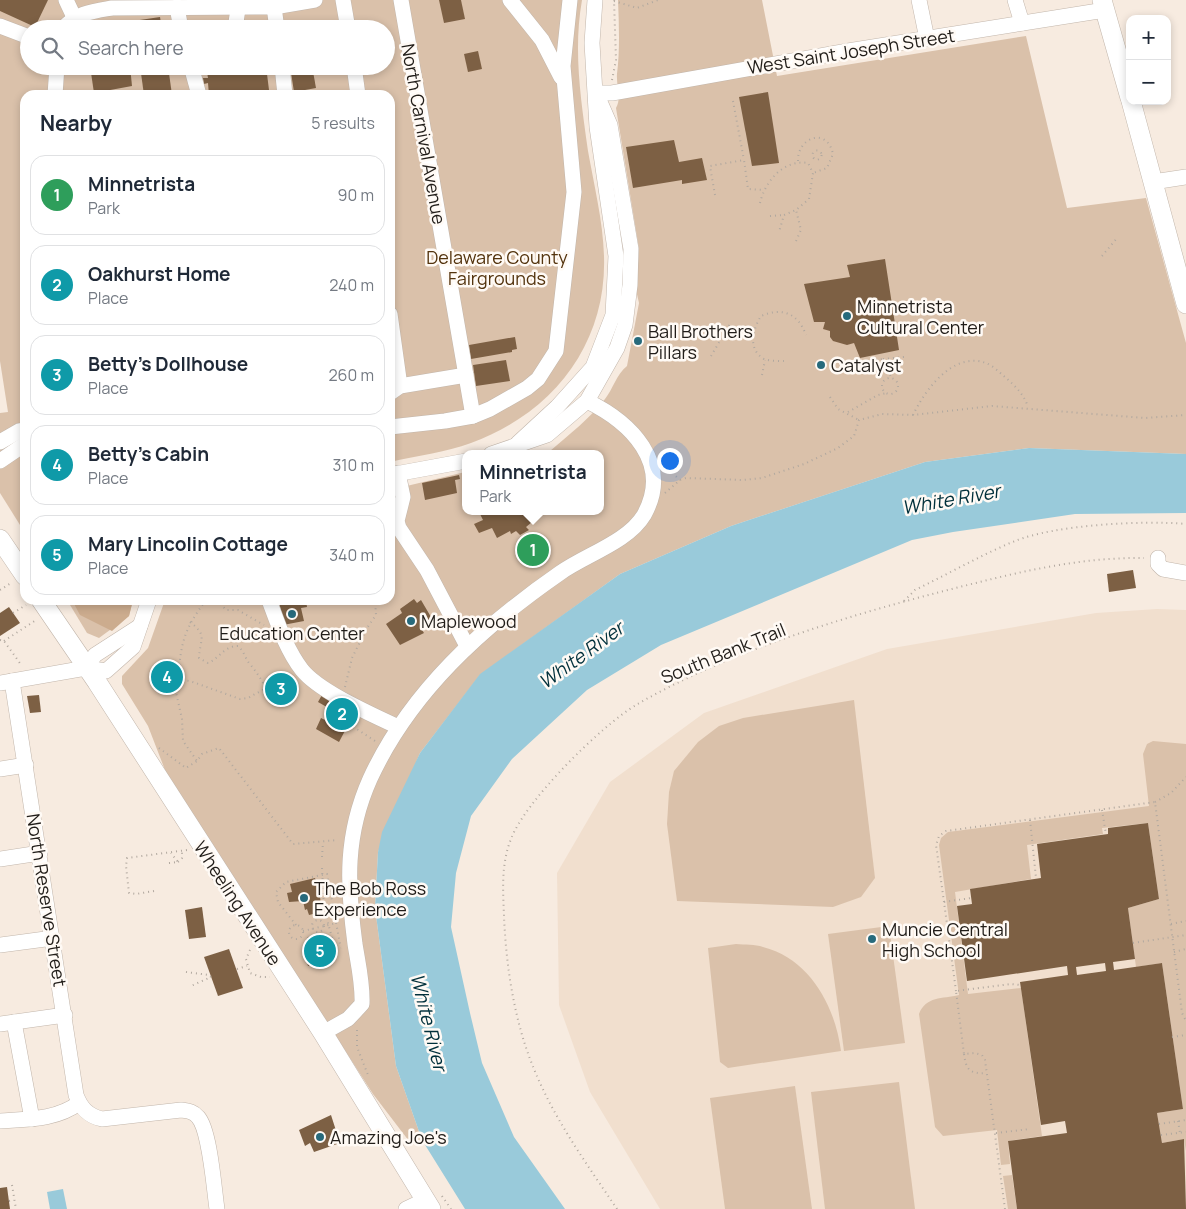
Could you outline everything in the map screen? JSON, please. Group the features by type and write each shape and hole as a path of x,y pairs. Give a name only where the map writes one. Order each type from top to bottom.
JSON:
{"main road":[{"path":"1104,5 1126,84"},
{"path":"1132,105 1186,304"},
{"path":"0,539 19,579"},
{"name":"Wheeling Avenue","path":"36,607 102,690 432,1201"}],"street":[{"path":"66,0 67,20"},
{"path":"74,20 89,12 112,8 238,9 274,7 316,0"},
{"path":"343,0 346,20"},
{"name":"North Carnival Avenue","path":"400,0 473,416"},
{"path":"510,0 542,40 564,83"},
{"path":"395,427 473,416 504,402 527,388 546,369 556,351 574,192 564,83 563,50 570,0"},
{"path":"518,443 557,406 593,367 614,315 616,256 597,127 592,43 595,0"},
{"path":"919,0 927,39"},
{"path":"1015,0 1022,23"},
{"name":"West Saint Joseph Street","path":"596,94 612,93 1022,23 1104,5"},
{"path":"274,7 276,20"},
{"path":"176,8 179,20"},
{"path":"236,20 238,9"},
{"path":"0,26 20,34"},
{"path":"55,90 56,75"},
{"path":"193,75 198,90"},
{"path":"283,75 284,90"},
{"path":"355,75 357,90"},
{"path":"501,450 518,443 547,436 587,401 617,348 625,325 631,268 626,215 610,125 596,94"},
{"path":"1153,182 1186,177"},
{"path":"395,389 466,375"},
{"path":"323,1033 348,1019 362,1004 349,898 349,858 353,832 363,795 398,728 420,697 467,646 560,573 629,532 645,513 653,487 652,469 647,451 617,418 587,401"},
{"path":"0,442 20,431"},
{"path":"0,461 20,447"},
{"path":"395,474 462,462"},
{"path":"395,476 404,496 397,521 399,528 427,570 467,646"},
{"path":"1158,558 1158,564 1163,569 1186,573"},
{"path":"6,682 86,668 94,655 140,626 147,605"},
{"path":"270,605 282,634 303,670 315,682 398,728"},
{"name":"North Reserve Street","path":"6,682 26,765 65,1015 85,1109"},
{"path":"0,769 26,765"},
{"path":"0,858 40,853"},
{"path":"0,945 53,938"},
{"path":"32,1119 7,1023 65,1015"},
{"path":"0,1121 32,1119 85,1109 108,1119 181,1110 193,1112 200,1118 206,1132 217,1209"},
{"path":"406,1209 432,1201"}],"path":[{"path":"621,80 612,82 616,60 614,1 637,8 658,0"},
{"path":"733,101 748,189 764,190"},
{"path":"798,161 802,146 807,142 816,137 828,142 833,154 831,161 827,168 813,173"},
{"path":"808,163 813,158"},
{"path":"715,195 710,166 744,160"},
{"path":"760,203 764,190 781,170 798,161 808,163"},
{"path":"770,216 784,215 796,210 809,199 813,173 808,163"},
{"path":"796,210 801,230 796,241"},
{"path":"779,232 784,215"},
{"path":"1102,256 1118,237"},
{"path":"784,362 765,359 755,350 753,338 761,316 782,311 794,315 803,325 806,334"},
{"path":"711,356 730,324"},
{"path":"856,362 904,357"},
{"path":"762,375 765,359"},
{"path":"848,412 878,395 895,393 898,389 898,384 885,368 883,359"},
{"path":"913,415 934,381 950,369 964,363 976,361 987,363 1015,386 1029,408"},
{"path":"887,393 882,385 887,379 893,378"},
{"path":"830,397 838,409 848,412 859,420"},
{"path":"859,420 882,414 913,415 972,407 1029,408 1145,418 1186,415"},
{"path":"659,499 680,480 686,478 743,480 762,478 804,464 838,448 854,436 859,420"},
{"path":"660,462 680,480"},
{"path":"904,602 915,590 1015,540 1041,533 1141,523 1186,524"},
{"name":"South Bank Trail","path":"617,1209 569,1136 533,1066 514,1001 505,934 502,875 511,839 528,808 592,740 634,707 689,677 734,659 830,624 904,602 1047,567 1107,558 1158,558"},
{"path":"0,590 19,579"},
{"path":"197,760 183,741 182,719 176,692 180,657 190,622 202,605"},
{"path":"222,605 226,610 238,610 282,634"},
{"path":"341,698 352,658 367,628 376,615 376,605"},
{"path":"13,613 36,607"},
{"path":"4,641 36,607"},
{"path":"190,622 203,635 199,658 208,663 214,660 226,648 238,646 242,649 248,662 256,669 266,688"},
{"path":"0,640 4,641 23,668"},
{"path":"178,680 190,680 240,698 248,698 303,670"},
{"path":"154,742 173,761 186,768 202,754 219,748 293,844 344,839"},
{"path":"987,1073 969,1071 966,1066 936,845 939,836 946,831 1155,802 1171,793 1186,777"},
{"path":"1155,802 1182,1013 1186,1021"},
{"path":"1102,810 1106,834"},
{"path":"1030,820 1036,878"},
{"path":"322,857 323,842"},
{"path":"154,892 129,893 126,866 128,858 189,849"},
{"path":"169,863 178,862 182,858 182,851"},
{"path":"171,853 178,862"},
{"path":"322,868 321,893 326,925 334,949"},
{"path":"303,931 278,902 276,892 286,882 329,875 342,955"},
{"path":"321,893 332,890"},
{"path":"944,902 971,898"},
{"path":"312,928 316,920 322,921 326,925"},
{"path":"1170,924 1186,921"},
{"path":"296,925 289,930 291,938 299,939 303,931 337,923"},
{"path":"312,928 316,932 320,932 324,930 326,925"},
{"path":"1133,943 1186,935"},
{"path":"253,948 246,959 250,973 261,977 272,976"},
{"path":"331,950 341,948"},
{"path":"1174,952 1186,949"},
{"path":"237,969 247,966"},
{"path":"186,972 209,975 211,977 190,986"},
{"path":"956,991 1011,984 1021,985"},
{"path":"358,1026 357,1047 370,1079"},
{"path":"1172,1037 1186,1035"},
{"path":"964,1054 974,1053 982,1055 985,1060 1005,1209"},
{"path":"1159,1124 1186,1120"},
{"path":"1178,1121 1180,1133"},
{"path":"996,1134 1030,1129"},
{"path":"1160,1135 1186,1132"},
{"path":"12,1185 16,1209"},
{"path":"9,1201 14,1200"},
{"path":"432,1201 451,1209"}],"shaded area":[{"path":"75,605 132,605 129,616 112,631 80,615"},
{"name":"Muncie Central High School","path":"1157,609 1186,610 1186,1209 660,1209 590,1092 559,1005 557,873 610,782 704,713 887,649 1096,613"}],"green space":[{"name":"Delaware County Fairgrounds","path":"0,0 582,0 578,38 579,76 588,151 602,230 604,256 603,288 596,318 585,346 569,371 550,394 527,413 500,430 471,443 395,461 395,90 20,90 20,525 0,493 0,413 8,412 0,361"},
{"path":"618,0 762,0 777,76 1026,36 1067,208 1146,198 1186,343 1186,454 1029,448 925,462 731,526 620,574 480,675 420,753 378,852 375,908 396,1066 422,1140 412,1145 373,1094 165,770 148,726 122,684 122,676 148,648 163,605 395,605 395,489 462,473 462,515 604,515 604,450 551,450 579,426 605,399 627,366 639,303 636,290 639,249 616,108 619,96 617,78 619,47"},
{"path":"70,605 132,605 129,616 99,638 87,633"},
{"path":"854,700 875,878 861,897 833,907 677,901 667,824 669,792 674,771 698,742 719,726 743,718"},
{"path":"1153,741 1186,744 1186,1151 1184,1139 1162,1143 1157,1113 1183,1109 1162,963 1136,967 1128,908 1159,899 1148,823 1102,828 1103,834 1027,845 1031,879 955,892 968,994 1021,988 1042,1136 1008,1141 1010,1164 1001,1165 997,1130 943,1136 935,1127 919,1014 922,1008 930,1001 959,995 939,845 941,838 948,832 1149,806 1143,754 1147,744"},
{"path":"889,926 905,1043 844,1051 828,934"},
{"path":"736,944 760,946 780,953 807,973 826,1001 833,1017 841,1051 728,1068 720,1062 708,948"},
{"path":"899,1082 915,1209 825,1209 811,1092"},
{"path":"795,1086 812,1209 725,1209 710,1098"},
{"path":"1012,1175 1017,1209 1008,1209 1003,1176"}],"water":[{"name":"White River","path":"1029,448 1186,454 1186,513 1075,514 912,540 661,645 587,690 512,759 471,816 456,873 451,927 482,1063 514,1137 565,1209 465,1209 422,1140 396,1066 375,908 378,852 382,832 420,753 480,674 620,574 731,526 925,462"},
{"path":"63,1189 67,1209 50,1209 47,1192"}],"building":[{"path":"0,0 48,0 38,20 20,20 0,11"},
{"path":"439,0 461,0 465,19 444,23"},
{"path":"160,17 160,20 140,20"},
{"path":"478,51 482,69 468,72 464,54"},
{"path":"91,75 131,75 132,86 110,90 94,90"},
{"path":"141,75 169,75 171,90 143,90"},
{"path":"208,75 267,75 269,90 209,90 208,83 204,84 203,78 208,78"},
{"path":"291,75 314,75 316,88 294,90"},
{"path":"768,92 779,163 752,166 739,97"},
{"path":"674,140 679,162 702,158 707,180 682,184 682,180 633,188 626,147"},
{"name":"Minnetrista Cultural Center","path":"885,259 899,350 860,358 854,343 847,345 833,341 830,337 830,331 823,329 825,322 814,322 804,284 850,277 847,265"},
{"path":"515,337 517,349 512,350 512,352 471,359 469,345"},
{"path":"506,360 510,381 476,386 473,365"},
{"path":"459,475 460,479 455,480 457,493 425,500 422,483"},
{"path":"480,515 542,515 531,519 532,522 526,527 529,530 520,535 516,531 511,534 510,531 497,538 492,528 479,533 474,524 483,520"},
{"path":"1133,570 1136,588 1109,592 1107,574"},
{"name":"Maplewood","path":"414,599 417,603 421,600 431,617 429,618 432,623 422,630 424,633 400,645 386,624 402,613 400,609"},
{"name":"Education Center","path":"280,605 307,605 307,607 301,608 304,621 283,625"},
{"path":"9,607 20,623 0,636 0,613"},
{"path":"163,666 175,668 172,689 160,687"},
{"path":"281,684 286,689 281,694 276,689"},
{"path":"323,693 356,710 339,742 316,729 321,718 327,721 332,710 318,702"},
{"path":"39,695 41,712 30,713 27,696"},
{"path":"1148,823 1159,899 1128,908 1135,959 1113,962 1114,970 1162,963 1183,1109 1157,1113 1162,1143 1184,1139 1186,1209 1017,1209 1008,1141 1067,1133 1065,1121 1041,1125 1020,982 1068,975 1067,966 967,981 957,906 972,904 970,889 1041,878 1037,844 1108,834 1108,828","holes":["1105,963 1106,971 1077,975 1076,967"]},
{"name":"The Bob Ross Experience","path":"315,878 320,895 321,912 309,915 307,909 305,910 303,901 289,902 287,893 292,892 290,884"},
{"path":"202,907 206,937 189,939 185,910"},
{"path":"327,934 332,952 327,953 329,960 308,966 305,954 309,953 306,940 308,937"},
{"path":"229,949 243,988 218,996 204,957"},
{"name":"Amazing Joe's","path":"331,1115 340,1143 314,1152 310,1143 305,1146 299,1130"},
{"path":"7,1187 10,1209 0,1209 0,1188"}],"place":[{"name":"Minnetrista Cultural Center","path":"847,316"},
{"name":"Ball Brothers Pillars","path":"638,341"},
{"name":"Catalyst","path":"821,365"},
{"name":"Minnetrista","path":"533,550"},
{"name":"Education Center","path":"292,614"},
{"name":"Maplewood","path":"411,621"},
{"name":"Betty's Cabin","path":"167,677"},
{"name":"Betty's Dollhouse","path":"281,689"},
{"name":"Oakhurst Home","path":"342,714"},
{"name":"The Bob Ross Experience","path":"304,898"},
{"name":"Muncie Central High School","path":"872,939"},
{"name":"Mary Lincolin Cottage","path":"320,951"},
{"name":"Amazing Joe's","path":"320,1137"}]}
